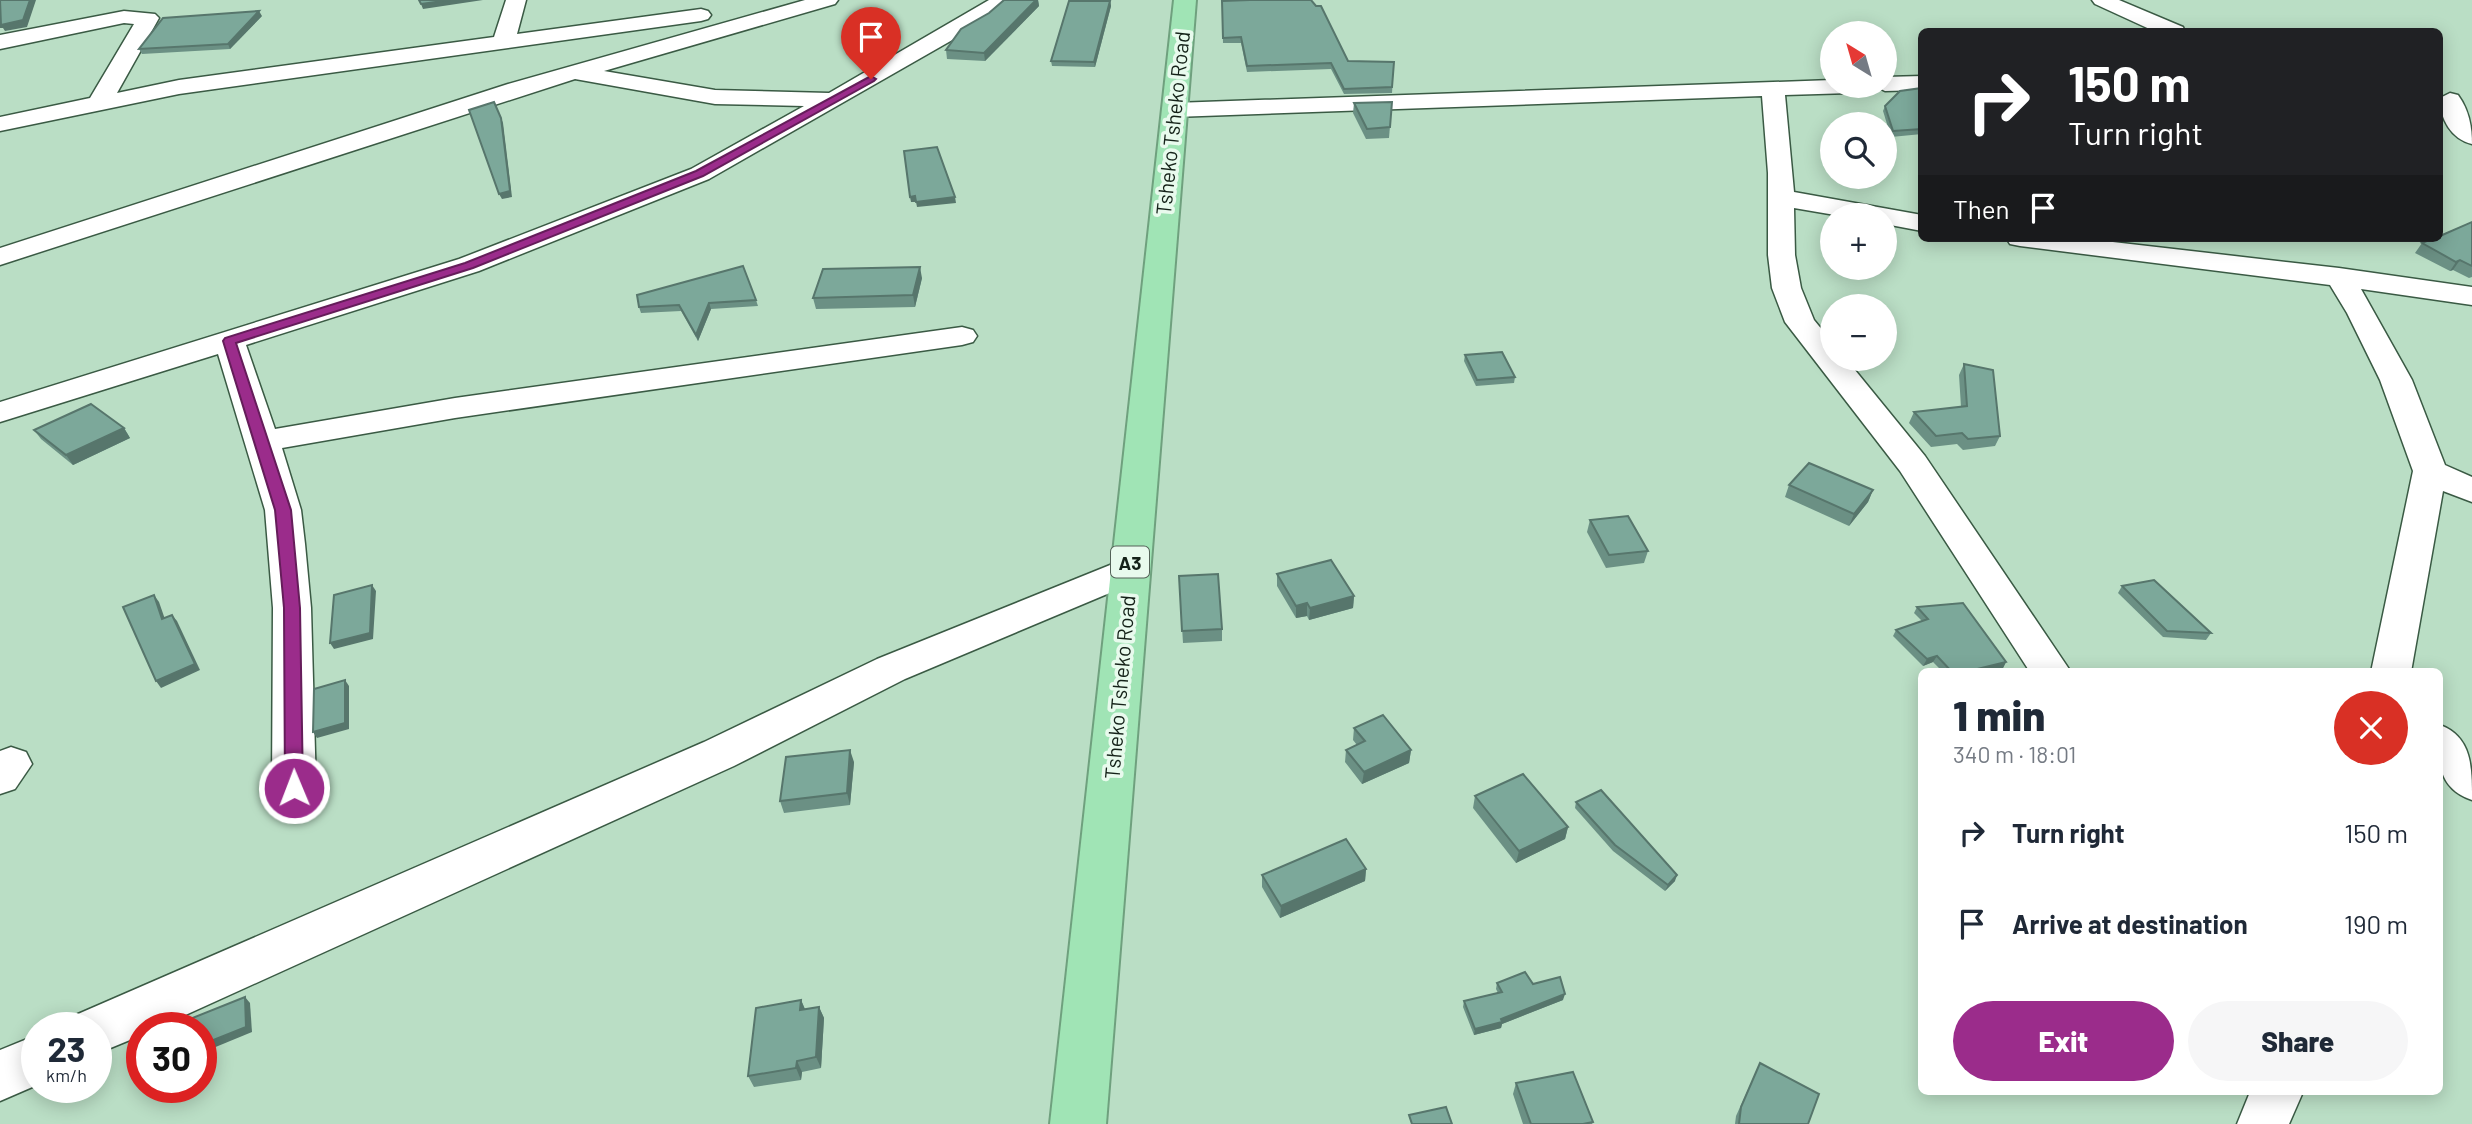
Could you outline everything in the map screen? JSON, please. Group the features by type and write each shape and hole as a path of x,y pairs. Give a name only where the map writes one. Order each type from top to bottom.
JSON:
{"highway":[{"name":"Tsheko Tsheko Road","path":"1078,1124 1185,0"}],"street":[{"path":"503,43 516,0"},
{"path":"0,124 180,87 811,0"},
{"path":"0,257 573,72 828,0"},
{"path":"2109,4 2147,0"},
{"path":"2109,4 2166,28"},
{"path":"0,412 469,265 699,174 834,100 981,5"},
{"path":"0,42 124,17 148,18 100,102"},
{"path":"544,38 573,72 715,97 834,100"},
{"path":"1897,84 1918,83"},
{"path":"1174,110 1820,87"},
{"path":"1773,89 1783,274 1788,298 1800,322 1913,464 2048,668"},
{"path":"2454,101 2460,128 2472,137"},
{"path":"1780,198 1820,205"},
{"path":"1897,219 1918,222"},
{"path":"2047,242 2133,255 2339,276 2472,296"},
{"path":"2339,276 2362,313 2396,380 2430,471 2391,668"},
{"path":"263,441 469,406 962,336"},
{"path":"229,341 283,510 292,608 294,788"},
{"path":"2430,471 2472,491"},
{"path":"112,1024 719,754 891,669 1129,570"},
{"path":"2443,745 2472,783"},
{"path":"0,1076 21,1066"},
{"path":"2263,1124 2276,1095"}],"building":[{"path":"0,0 30,0 23,20 1,25"},
{"path":"419,0 450,0 421,4"},
{"path":"1004,0 1036,0 984,53 946,50 961,29 989,13"},
{"path":"1311,0 1316,6 1321,6 1348,61 1394,62 1392,87 1344,89 1331,63 1247,66 1241,37 1223,38 1222,1"},
{"path":"1069,1 1110,1 1094,62 1051,61"},
{"path":"259,11 228,44 139,49 163,18"},
{"path":"1918,89 1918,129 1897,131 1897,112 1887,112 1885,106 1893,98 1897,98 1900,91"},
{"path":"494,102 501,118 510,191 499,194 469,110"},
{"path":"1392,102 1390,127 1367,129 1354,103"},
{"path":"937,147 955,197 916,202 915,196 910,197 904,151"},
{"path":"2472,222 2472,266 2460,260 2456,262 2422,243 2443,242 2443,235"},
{"path":"743,266 756,300 709,303 696,335 679,305 639,307 637,295"},
{"path":"920,267 913,295 813,298 823,269"},
{"path":"1502,352 1515,377 1477,380 1465,355"},
{"path":"1964,364 1993,370 2000,436 1968,439 1962,433 1936,436 1914,412 1967,406"},
{"path":"91,404 124,428 66,455 34,430"},
{"path":"1809,463 1873,490 1854,514 1789,485"},
{"path":"1628,516 1648,551 1609,555 1590,520"},
{"path":"1331,560 1354,596 1310,608 1307,603 1296,606 1277,574"},
{"path":"1218,574 1222,629 1182,631 1179,576"},
{"path":"2154,580 2211,633 2167,631 2122,586"},
{"path":"372,585 370,633 330,643 334,595"},
{"path":"154,595 162,619 172,615 195,664 156,681 123,607"},
{"path":"1963,603 2006,662 1981,668 1948,668 1937,656 1927,659 1896,630 1928,619 1917,607"},
{"path":"345,680 345,723 313,732 314,689"},
{"path":"1383,715 1411,750 1364,772 1346,750 1365,741 1354,728"},
{"path":"850,750 847,793 780,801 786,757"},
{"path":"1523,774 1568,827 1519,851 1475,796"},
{"path":"1601,790 1677,875 1668,885 1615,845 1576,802"},
{"path":"1346,839 1366,869 1281,906 1262,875"},
{"path":"1525,972 1533,984 1560,977 1565,994 1501,1019 1502,1022 1475,1029 1464,1001 1502,992 1497,983"},
{"path":"245,997 246,1027 217,1039 217,1012 208,1012"},
{"path":"801,1000 800,1010 819,1007 816,1057 797,1061 796,1068 748,1076 756,1008"},
{"path":"1760,1063 1819,1094 1808,1124 1739,1124 1741,1107"},
{"path":"1573,1072 1593,1122 1531,1124 1516,1083"},
{"path":"1446,1107 1452,1124 1412,1124 1409,1115"}],"route":[{"path":"294,788 292,608 283,510 229,341 469,265 699,174 731,159 871,79"}]}
